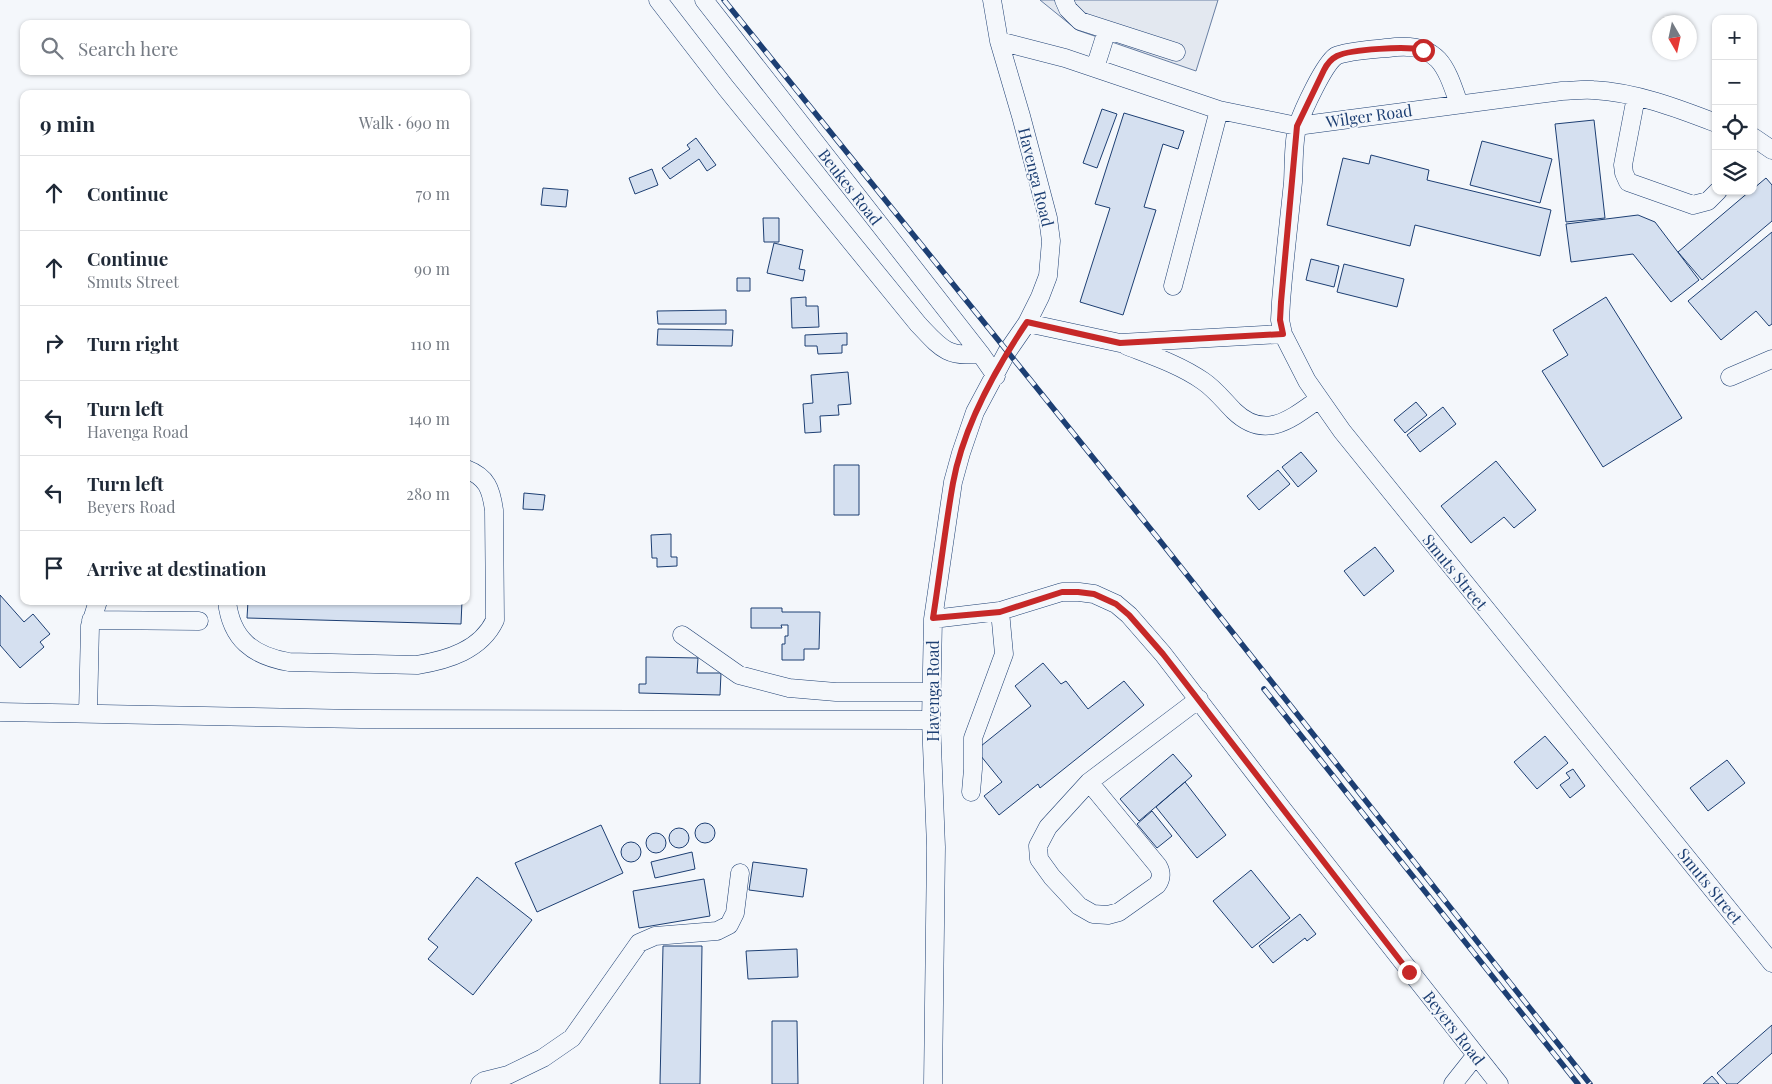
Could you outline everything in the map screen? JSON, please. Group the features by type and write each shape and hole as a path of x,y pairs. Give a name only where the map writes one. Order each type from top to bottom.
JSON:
{"street":[{"path":"658,0 726,88 918,324 948,351 960,356 980,353"},
{"name":"Beukes Road","path":"704,0 996,376"},
{"name":"Havenga Road","path":"933,1084 936,847 931,720 933,618 953,482 975,412 996,376 1007,352 1027,322 1040,297 1048,276 1051,241 1046,209 998,40 992,0"},
{"path":"1064,0 1068,9 1080,21 1176,52"},
{"path":"1095,68 1106,30"},
{"name":"Wilger Road","path":"998,40 1065,58 1218,110 1297,126 1562,91 1592,90 1636,97 1673,107 1712,122"},
{"path":"1297,126 1328,62 1342,54 1354,52 1399,47 1413,47 1423,50 1443,64 1459,104"},
{"path":"1636,97 1623,165 1624,174 1628,182 1693,205 1708,201 1714,195"},
{"path":"1173,286 1218,110"},
{"name":"Smuts Street","path":"1297,126 1280,320 1283,334 1307,381 1348,439 1772,963"},
{"path":"1757,140 1772,150"},
{"path":"1027,322 1120,343 1181,367 1205,383 1246,420 1261,426 1273,425 1288,420 1319,400"},
{"path":"1120,343 1283,334"},
{"path":"1730,377 1772,359"},
{"path":"228,605 230,619 240,639 262,655 278,660 289,662 417,665 457,655 480,642 489,632 495,620 494,510 492,498 488,486 481,477 470,472"},
{"name":"Beyers Road","path":"933,618 1000,612 1062,592 1094,594 1116,604 1129,615 1199,699 1292,821 1499,1084"},
{"path":"88,713 89,642 91,620 97,605"},
{"path":"971,792 973,738 1004,654 1000,612"},
{"path":"91,620 198,621"},
{"path":"682,635 739,675 789,688 836,692 931,692"},
{"path":"1089,782 1161,871 1157,885 1119,912 1093,914 1079,906 1044,868 1038,852 1041,838 1048,827 1089,782 1199,699"},
{"path":"0,712 360,718 931,720"},
{"path":"480,1084 508,1075 543,1058 572,1038 640,942 655,936 717,931 729,925 735,913 740,872"},
{"path":"1453,1084 1476,1055"}],"shaded area":[{"path":"1040,0 1218,0 1196,71 1077,30"}],"building":[{"path":"1102,109 1117,114 1097,168 1083,163"},
{"path":"1124,113 1184,131 1178,149 1163,144 1144,207 1156,210 1123,315 1080,302 1110,208 1095,204"},
{"path":"1594,120 1605,218 1566,222 1555,124"},
{"path":"696,138 716,165 707,171 699,159 670,179 662,168 690,149 687,145"},
{"path":"1482,141 1552,159 1540,203 1470,185"},
{"path":"1371,155 1429,170 1427,180 1551,210 1540,256 1415,225 1410,246 1327,225 1343,158 1369,164"},
{"path":"652,169 658,185 635,194 629,178"},
{"path":"1766,178 1772,185 1772,221 1702,280 1678,252 1745,195 1757,195 1757,186"},
{"path":"543,188 568,190 566,207 541,205"},
{"path":"1638,215 1655,222 1699,280 1671,302 1633,254 1571,262 1566,224"},
{"path":"763,218 779,218 779,242 764,242"},
{"path":"1772,232 1772,324 1769,326 1756,311 1721,340 1688,301"},
{"path":"774,243 803,250 799,269 805,270 803,281 767,273"},
{"path":"1311,259 1339,266 1334,287 1306,280"},
{"path":"1344,264 1404,279 1397,307 1337,292"},
{"path":"737,278 750,278 750,291 737,291"},
{"path":"806,297 806,306 818,306 819,327 792,328 791,298"},
{"path":"1606,297 1682,418 1603,467 1542,371 1568,355 1553,330"},
{"path":"726,310 726,324 658,324 657,311"},
{"path":"658,329 733,330 732,346 657,345"},
{"path":"847,333 847,345 842,345 842,353 818,354 817,346 805,346 805,335"},
{"path":"848,372 851,404 838,405 839,415 820,416 821,432 805,433 803,404 813,403 811,375"},
{"path":"1416,402 1427,415 1405,433 1394,420"},
{"path":"1443,407 1456,424 1420,452 1407,435"},
{"path":"1301,452 1317,471 1298,487 1282,467"},
{"path":"1496,461 1536,510 1514,528 1504,517 1471,543 1441,506"},
{"path":"834,465 859,465 859,515 834,515"},
{"path":"1278,470 1290,484 1259,510 1247,496"},
{"path":"524,493 545,495 543,510 523,509"},
{"path":"671,534 671,557 677,557 677,566 657,567 657,558 652,558 651,535"},
{"path":"1375,547 1394,571 1364,596 1344,571"},
{"path":"0,595 24,622 33,614 50,634 40,642 44,647 20,668 0,645"},
{"path":"248,605 462,605 461,624 247,618"},
{"path":"751,608 782,608 782,612 820,612 819,649 804,649 804,660 782,660 782,644 785,644 785,636 788,636 788,625 781,625 782,628 751,628"},
{"path":"646,657 698,658 697,673 721,673 720,695 639,693 639,684 646,684"},
{"path":"1043,663 1061,684 1066,681 1088,709 1124,681 1144,705 1040,788 1038,784 999,815 984,796 1002,782 976,750 1031,706 1015,686"},
{"path":"1545,736 1568,763 1537,789 1514,762"},
{"path":"1173,754 1192,776 1139,821 1120,799"},
{"path":"1727,760 1745,783 1708,811 1690,788"},
{"path":"1573,769 1585,786 1570,798 1560,785 1570,778 1566,773"},
{"path":"1185,782 1226,835 1197,858 1156,807"},
{"path":"1152,811 1172,836 1157,848 1137,824"},
{"path":"701,823 709,823 715,829 715,837 709,843 701,843 695,837 695,829"},
{"path":"601,825 623,873 537,912 515,863"},
{"path":"675,828 683,828 689,834 689,842 683,848 675,848 669,842 669,834"},
{"path":"652,833 660,833 666,839 666,847 660,853 652,853 646,847 646,839"},
{"path":"627,842 635,842 641,848 641,856 635,862 627,862 621,856 621,848"},
{"path":"692,852 695,869 655,878 651,862"},
{"path":"753,862 807,869 803,897 749,890"},
{"path":"1251,870 1290,918 1252,948 1213,901"},
{"path":"477,877 532,920 473,995 428,959 438,947 428,939"},
{"path":"704,879 710,916 639,928 633,891"},
{"path":"1300,914 1316,934 1307,941 1305,938 1273,963 1259,946"},
{"path":"663,946 702,946 700,1084 660,1084"},
{"path":"797,949 798,977 748,979 746,951"},
{"path":"772,1021 797,1021 798,1084 772,1084"},
{"path":"1772,1025 1772,1053 1737,1084 1727,1084 1717,1073"},
{"path":"1712,1076 1719,1084 1703,1084"}],"railway":[{"path":"724,0 1157,537 1590,1084"},
{"path":"1264,689 1578,1084"}],"route":[{"path":"1409,972 1163,654 1129,615 1116,604 1094,594 1062,592 1000,612 933,618 953,482 961,452 975,412 996,376 1007,352 1027,322 1120,343 1283,334 1280,320 1281,302 1297,126 1324,70 1328,62 1342,54 1399,47 1413,47 1423,50"}]}
